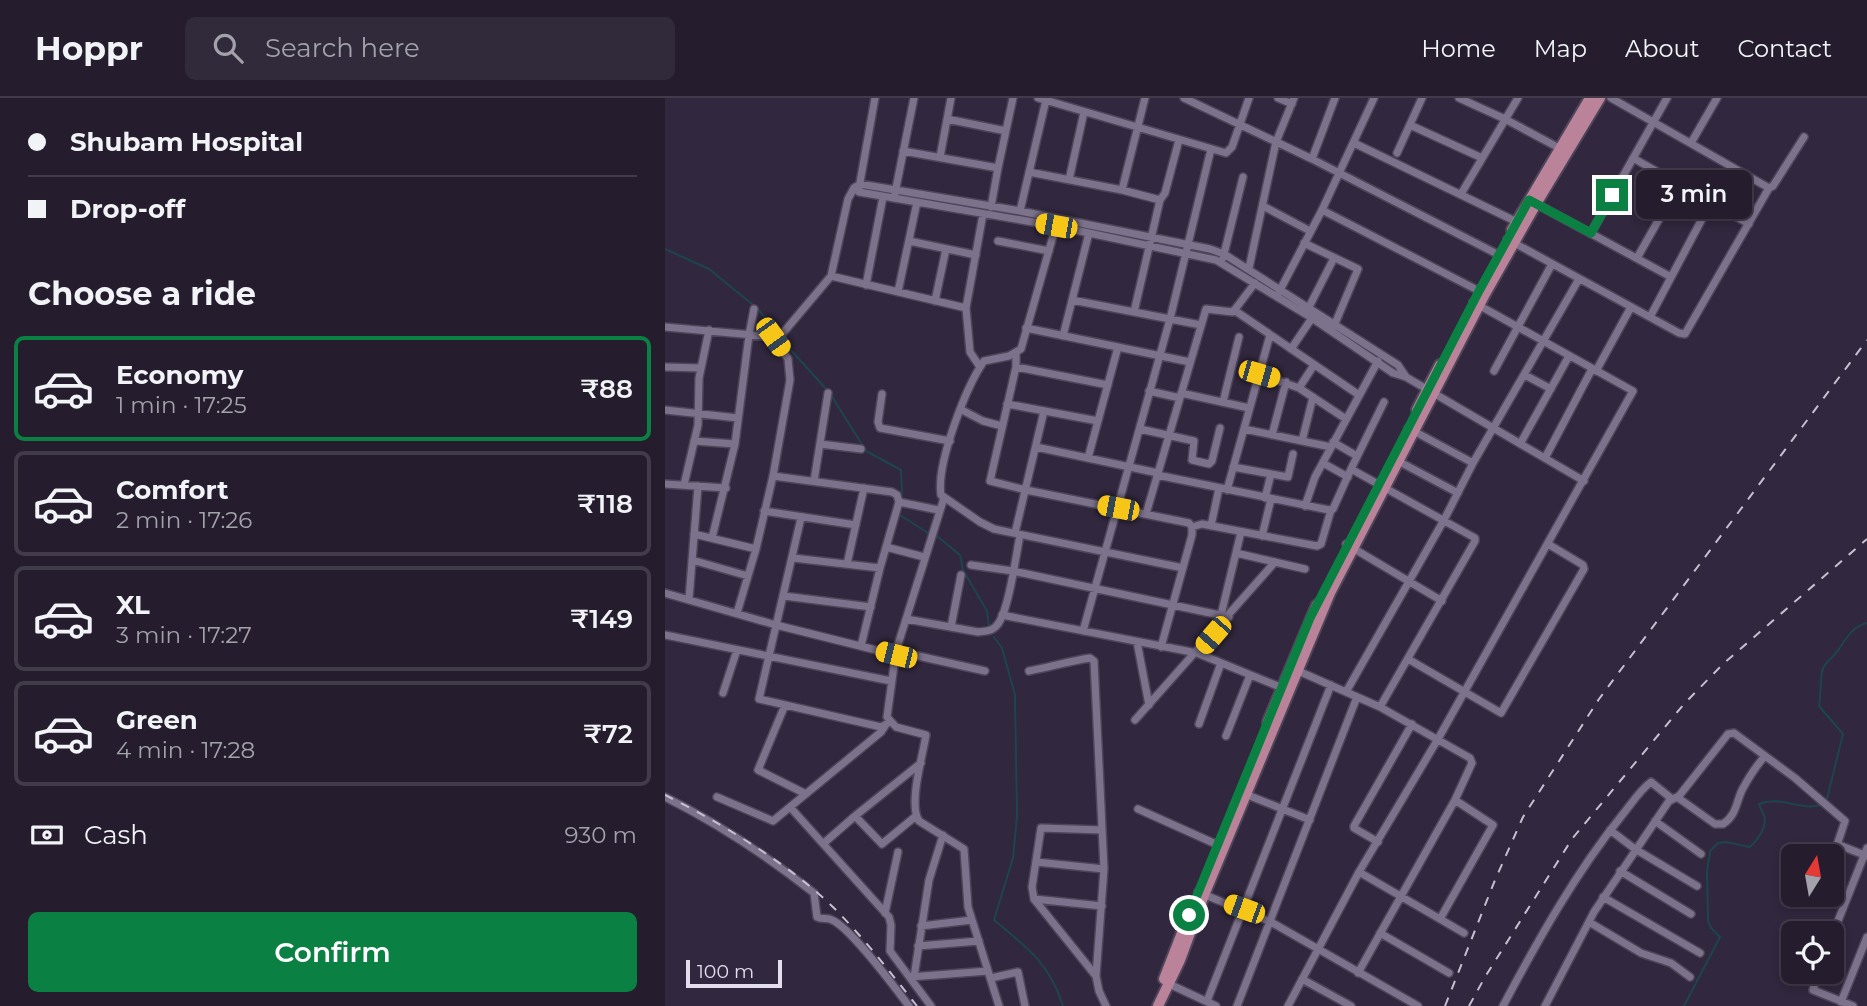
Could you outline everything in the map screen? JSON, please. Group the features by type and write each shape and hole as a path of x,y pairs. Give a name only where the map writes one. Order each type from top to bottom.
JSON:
{"main road":[{"path":"1563,151 1590,98"},
{"path":"1158,1006 1293,669 1310,618 1510,241 1563,151 1600,98"},
{"path":"1510,241 1517,222 1532,202"},
{"path":"1380,487 1398,461 1411,429"},
{"path":"1201,894 1218,845 1243,793"},
{"path":"1150,1006 1166,983"}],"street":[{"path":"665,327 773,337 792,325 831,276 848,199 858,188 875,98"},
{"path":"894,195 914,98"},
{"path":"940,158 951,98"},
{"path":"980,367 968,346 966,308 1013,98"},
{"path":"1122,190 1145,98"},
{"path":"1184,98 1312,159 1502,256"},
{"path":"1204,107 1209,98"},
{"path":"1020,211 1042,99 1226,153 1249,98"},
{"path":"1249,268 1276,142 1293,101 1278,98"},
{"path":"1312,159 1335,98"},
{"path":"1279,293 1322,210 1374,98"},
{"path":"1397,153 1422,98"},
{"path":"1459,98 1506,119 1563,151"},
{"path":"1461,194 1518,98"},
{"path":"1611,98 1769,188"},
{"path":"1591,233 1667,98"},
{"path":"1691,143 1717,98"},
{"path":"1069,180 1084,112"},
{"path":"947,119 1006,131"},
{"path":"1410,125 1482,158"},
{"path":"1510,241 1685,334 1769,188 1773,186 1804,137"},
{"path":"1134,312 1160,201 1165,193 1179,140"},
{"path":"1354,143 1517,222"},
{"path":"1083,631 1170,319 1211,149"},
{"path":"903,151 998,168"},
{"path":"1633,158 1749,224"},
{"path":"1029,172 1122,190 1160,201"},
{"path":"1223,258 1243,177"},
{"path":"1637,258 1679,184"},
{"path":"858,188 894,195 991,205 1020,211 1089,233 1151,241"},
{"path":"858,188 883,197 894,195 917,202 986,214 1057,222 1223,258 1249,268 1309,313 1398,365 1406,377"},
{"path":"866,285 883,197"},
{"path":"898,292 917,202"},
{"path":"1532,202 1671,277"},
{"path":"1650,317 1711,202"},
{"path":"1263,206 1310,231"},
{"path":"1322,210 1482,292"},
{"path":"888,724 896,653 938,510 944,498 940,482 960,409 980,367 987,360 1016,353 1021,349 1057,222"},
{"path":"1063,336 1089,233"},
{"path":"909,241 976,255"},
{"path":"998,242 1049,251"},
{"path":"1304,243 1358,271 1333,328"},
{"path":"935,301 946,249"},
{"path":"1223,258 1255,283 1279,293"},
{"path":"1291,349 1333,258"},
{"path":"1494,371 1552,264"},
{"path":"831,276 966,308"},
{"path":"1346,692 1444,520 1473,463 1580,279"},
{"path":"1146,514 1207,308 1230,313 1255,283"},
{"path":"1072,300 1201,325"},
{"path":"1288,1006 1359,872 1438,739 1633,391 1476,304"},
{"path":"1545,458 1631,307"},
{"path":"712,538 735,444 748,335 754,309"},
{"path":"1234,310 1359,396"},
{"path":"1026,328 1190,362"},
{"path":"1333,328 1393,373 1406,377 1584,481"},
{"path":"684,485 699,413 701,368 709,330"},
{"path":"1210,526 1233,467 1270,335"},
{"path":"737,613 756,549 773,476 789,380 788,359 773,337"},
{"path":"1223,402 1239,337"},
{"path":"1088,458 1118,347"},
{"path":"1016,353 1016,367 990,481 1189,523 1192,527"},
{"path":"1305,506 1312,483 1382,355"},
{"path":"1520,444 1569,356"},
{"path":"1299,388 1314,365"},
{"path":"665,367 701,368"},
{"path":"1016,367 1108,385"},
{"path":"1259,374 1299,388 1346,419"},
{"path":"1525,375 1551,389"},
{"path":"1272,435 1286,382"},
{"path":"1149,391 1249,408"},
{"path":"814,481 828,393"},
{"path":"881,394 878,422 880,428 950,441"},
{"path":"1302,441 1313,397"},
{"path":"1192,527 1202,524 1319,545 1331,510 1384,402"},
{"path":"1007,404 1098,421"},
{"path":"960,409 983,421 1002,426"},
{"path":"665,410 738,418"},
{"path":"906,619 989,631 998,624 1013,571 1025,490 1044,411"},
{"path":"1140,429 1195,441 1192,460 1209,464 1220,428"},
{"path":"1244,429 1332,445 1357,456"},
{"path":"1411,429 1473,463"},
{"path":"694,441 735,444"},
{"path":"820,444 861,449"},
{"path":"1036,447 1331,510"},
{"path":"1233,467 1288,477 1293,454"},
{"path":"1398,461 1458,493"},
{"path":"1323,463 1380,487 1475,538 1442,601 1380,707"},
{"path":"1262,536 1271,474"},
{"path":"773,476 892,492 897,495 899,502 861,646"},
{"path":"665,484 726,488"},
{"path":"689,599 698,486"},
{"path":"847,564 864,488"},
{"path":"944,498 994,528 1183,568"},
{"path":"899,502 938,510"},
{"path":"764,511 856,525"},
{"path":"801,518 759,699 888,724 926,735 915,800 916,816 919,821 964,849 968,907 999,1006"},
{"path":"1161,647 1192,527"},
{"path":"1225,616 1241,532"},
{"path":"694,534 756,549"},
{"path":"1408,659 1501,713 1584,569 1583,565 1548,544"},
{"path":"1349,546 1442,601"},
{"path":"886,547 924,557"},
{"path":"1236,553 1305,569"},
{"path":"793,558 880,568"},
{"path":"692,560 748,576"},
{"path":"1135,720 1275,562"},
{"path":"971,565 1013,571 1225,616"},
{"path":"951,627 961,575"},
{"path":"665,593 861,646 985,671"},
{"path":"783,596 871,607"},
{"path":"1002,615 1197,653 1285,689"},
{"path":"665,635 891,681"},
{"path":"1137,642 1149,705"},
{"path":"723,694 737,650"},
{"path":"1029,671 1065,664 1071,660 1090,658 1094,661 1104,869 1096,975 1106,1006"},
{"path":"1199,724 1221,663"},
{"path":"1293,669 1380,707 1470,758 1472,763 1455,800 1358,973"},
{"path":"1226,736 1250,675"},
{"path":"1207,1002 1331,685"},
{"path":"1237,1006 1357,697"},
{"path":"785,705 758,770 806,794"},
{"path":"717,797 771,822 888,724"},
{"path":"1378,842 1354,826 1412,724"},
{"path":"1545,1006 1589,922 1620,871 1655,821 1728,734 1734,733 1831,807 1845,821 1838,844 1866,853 1838,921"},
{"path":"1503,1006 1548,927 1610,830 1649,783 1654,782 1715,824 1723,824 1735,811 1750,775 1765,756"},
{"path":"824,844 921,763"},
{"path":"1243,793 1310,820"},
{"path":"665,797 763,853 814,893 817,917 832,919 843,929 886,975 909,1006"},
{"path":"1440,919 1493,826 1455,800"},
{"path":"790,807 891,921 890,951 931,1006"},
{"path":"1138,808 1218,845"},
{"path":"855,816 882,844 916,816"},
{"path":"1655,821 1701,854"},
{"path":"1096,975 1034,899 1032,887 1041,828 1102,830"},
{"path":"1610,830 1635,849 1697,886"},
{"path":"912,977 929,880 943,835"},
{"path":"884,913 898,852"},
{"path":"1036,862 1104,869"},
{"path":"1620,871 1691,915"},
{"path":"1359,872 1464,933"},
{"path":"1201,894 1271,922 1418,1006"},
{"path":"1604,897 1700,953"},
{"path":"1034,899 1102,906"},
{"path":"921,926 972,920"},
{"path":"1589,922 1641,953 1671,963 1690,977"},
{"path":"1380,933 1449,973"},
{"path":"1841,1002 1867,937"},
{"path":"918,946 979,941"},
{"path":"912,977 1018,972 1025,1006"},
{"path":"1302,979 1339,1003 1351,1006"},
{"path":"1166,983 1216,1006"},
{"path":"1815,984 1813,990 1853,1006"}],"waterway":[{"path":"665,249 709,269 758,309 777,332"},
{"path":"781,339 827,390"},
{"path":"831,395 866,451 901,470 902,494"},
{"path":"900,511 900,515 928,533"},
{"path":"937,536 960,555 963,570 987,611 989,626"},
{"path":"1824,802 1843,734 1819,706 1821,676 1825,664 1852,632 1867,623"},
{"path":"994,637 1002,648 1015,695 1017,816 1013,858 994,920 1036,957 1058,991 1063,1006"},
{"path":"1684,1006 1720,937 1711,928 1708,920 1707,872 1710,851 1718,843 1726,842 1750,847 1761,833 1764,824 1765,819 1759,804 1775,801 1805,806 1820,805"}],"railway":[{"path":"1445,1006 1523,817 1599,699 1867,340"},
{"path":"1469,1006 1572,839 1684,704 1723,664 1867,539"},
{"path":"665,795 709,818 776,860 816,892 856,931 917,1006"}],"route":[{"path":"1189,915 1310,618 1346,544 1529,200 1591,233 1612,195"}]}
